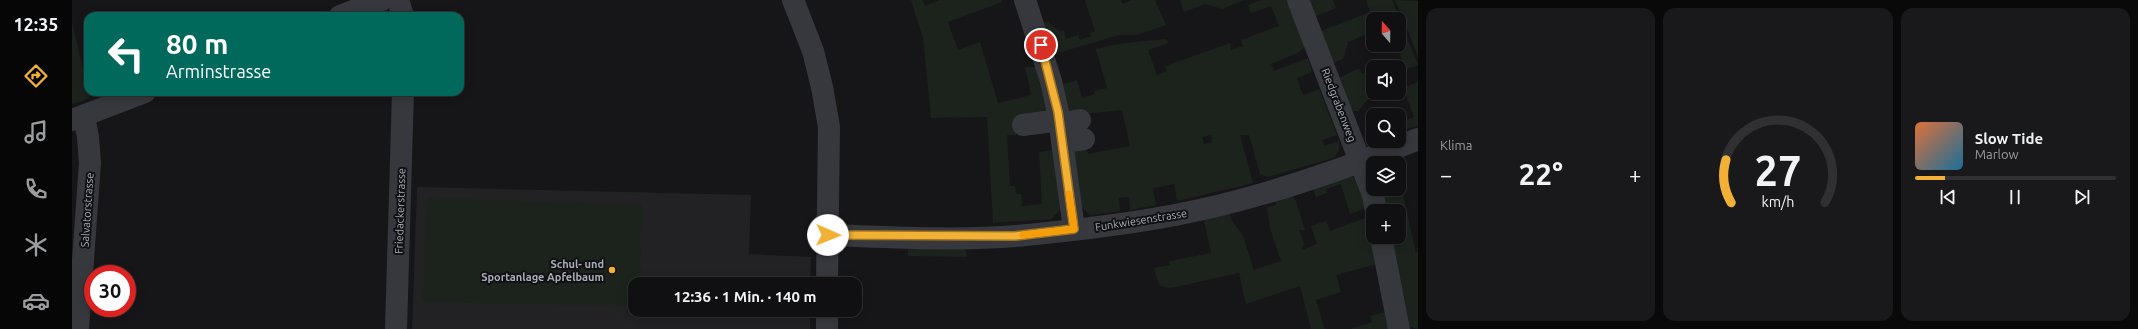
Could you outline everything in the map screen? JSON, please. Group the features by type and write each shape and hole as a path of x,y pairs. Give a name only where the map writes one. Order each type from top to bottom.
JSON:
{"street":[{"path":"350,12 382,0"},
{"path":"398,0 402,12"},
{"path":"793,0 813,51 822,88 828,127 827,277"},
{"path":"1026,0 1051,81 1069,129 1074,229"},
{"name":"Riedgrabenweg","path":"1298,0 1361,162 1375,204"},
{"path":"78,118 134,96"},
{"name":"Friedackerstrasse","path":"396,329 403,96"},
{"name":"Salvatorstrasse","path":"78,118 88,138 90,163 76,293 78,329"},
{"path":"1023,124 1069,129"},
{"name":"Funkwiesenstrasse","path":"828,235 902,237 1015,236 1176,215 1280,189 1361,162 1418,139"},
{"path":"1382,244 1399,329"},
{"path":"827,317 827,329"}],"shaded area":[{"path":"911,0 923,0 925,6 939,0 1002,0 1002,2 948,22 958,50 980,42 998,103 1031,95 1025,67 1041,67 1049,111 1016,129 1016,135 1007,135 1010,186 1015,186 1016,194 1021,194 1022,206 1042,204 1039,152 1052,150 1055,138 1063,207 1051,219 993,223 987,117 931,118 923,38"},
{"path":"1085,0 1121,0 1122,4 1132,0 1155,0 1166,25 1136,35 1119,35 1051,55 1042,24 1049,21 1050,24 1060,32 1064,30 1066,39 1078,35 1080,40 1091,36 1090,33 1095,31"},
{"path":"1180,0 1244,0 1222,9 1205,4 1184,12"},
{"path":"1262,0 1291,0 1305,47 1297,53 1271,64 1274,71 1308,58 1312,72 1297,78 1303,95 1319,89 1337,135 1322,140 1324,146 1339,141 1339,151 1333,158 1267,177 1260,174 1249,135 1240,135 1253,183 1177,201 1174,184 1153,188 1156,205 1130,210 1129,197 1119,198 1120,211 1090,215 1078,204 1071,148 1086,146 1088,154 1130,146 1122,110 1065,116 1060,89 1064,84 1077,80 1082,98 1095,94 1094,91 1107,88 1096,49 1122,44 1165,39 1169,43 1148,50 1157,75 1167,71 1165,66 1230,43 1231,50 1243,46 1241,40 1279,26 1271,6 1251,13 1248,5","holes":["1211,135 1212,142 1204,144 1202,137"]},
{"path":"1308,0 1333,0 1336,8 1314,17"},
{"path":"1366,0 1392,0 1397,12 1370,12"},
{"path":"1395,0 1418,1 1418,56 1406,27 1406,12 1400,12"},
{"path":"1366,14 1366,35 1348,42 1343,59 1333,63 1321,31"},
{"path":"72,22 84,73 84,96 90,96 90,98 72,104"},
{"path":"1406,35 1418,65 1406,69 1406,60 1402,60 1399,52 1406,52"},
{"path":"1359,68 1362,74 1366,72 1366,100 1367,100 1358,111 1351,111 1339,78"},
{"path":"1418,82 1418,125 1406,129 1406,120 1414,117 1406,96 1406,87"},
{"path":"1352,176 1360,183 1366,208 1350,214 1341,184 1326,189 1327,193 1316,197 1312,186"},
{"name":"Schul- und Sportanlage Apfelbaum","path":"417,187 751,195 749,254 811,257 810,277 628,277 628,317 810,317 810,329 412,329"},
{"path":"1291,194 1296,201 1305,230 1299,230 1304,243 1302,250 1317,244 1311,226 1326,221 1330,231 1366,218 1366,244 1374,244 1381,263 1336,275 1341,292 1316,300 1325,329 1311,329 1300,286 1246,304 1239,273 1176,287 1168,288 1159,285 1154,268 1170,265 1169,261 1211,253 1204,221 1207,218 1229,210 1231,219 1243,236 1254,270 1281,261 1270,228 1267,207 1276,205 1274,198"},
{"path":"1384,196 1403,196 1405,204 1385,204"},
{"path":"428,198 642,205 640,277 628,277 628,306 422,302"},
{"path":"1406,208 1416,253 1418,252 1418,329 1410,327 1393,244 1406,244"},
{"path":"908,244 964,244 967,257 908,256"},
{"path":"1390,311 1394,329 1350,329 1372,322 1370,316"}],"slow traffic":[{"path":"1023,235 1074,229 1069,194"}],"place":[{"name":"Schul- und Sportanlage Apfelbaum","path":"612,270"}],"route":[{"path":"828,235 910,237 1015,236 1074,229 1058,112 1041,45"}]}
